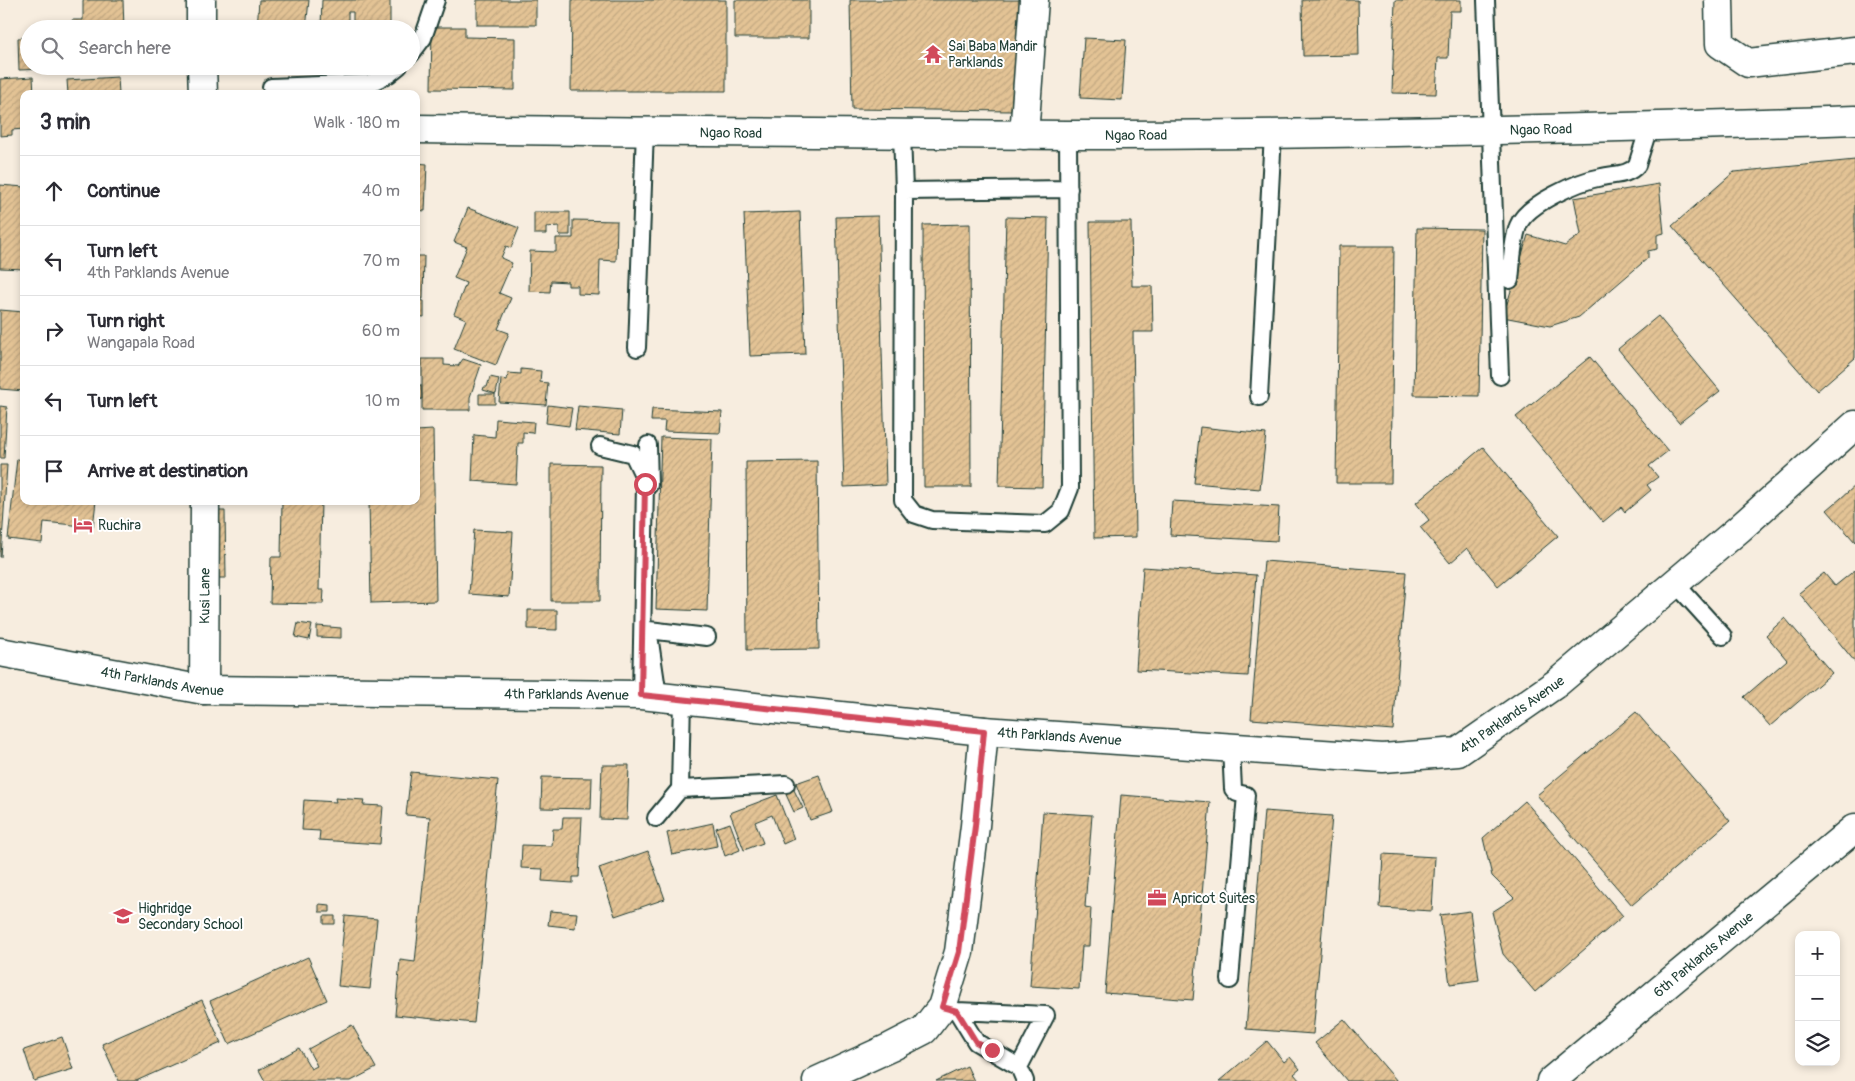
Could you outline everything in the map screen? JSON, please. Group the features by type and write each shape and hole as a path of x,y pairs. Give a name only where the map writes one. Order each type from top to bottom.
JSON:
{"street":[{"path":"201,0 201,20"},
{"path":"1024,135 1034,0"},
{"path":"1719,0 1720,44 1748,63 1855,51"},
{"path":"202,75 203,90"},
{"name":"Ngao Road","path":"420,129 1024,135 1273,134 1649,127 1855,120"},
{"name":"4th Parklands Avenue","path":"0,652 204,690 660,697 984,731 1230,748 1383,758 1458,752 1557,683 1739,529 1855,425"},
{"name":"Kusi Lane","path":"204,690 205,505"},
{"path":"817,1081 924,1030 950,1009 975,826 984,731"},
{"name":"6th Parklands Avenue","path":"1551,1081 1855,828"}],"lane":[{"path":"420,42 436,0"},
{"path":"1486,0 1500,376"},
{"path":"271,86 370,88 388,75"},
{"path":"1510,280 1518,224 1542,202 1560,191 1580,182 1621,174 1634,169 1649,127"},
{"path":"637,348 645,130"},
{"path":"902,133 904,191 903,500 914,514 932,520 1045,524 1061,512 1070,488 1068,135"},
{"path":"1259,397 1273,134"},
{"path":"904,191 1069,189"},
{"path":"600,446 633,454 645,484 660,697"},
{"path":"648,446 649,630 660,697 680,789"},
{"path":"1675,583 1723,636"},
{"path":"649,630 707,637"},
{"path":"1230,748 1233,789 1237,793 1246,796 1230,980"},
{"path":"656,818 680,789 786,784"},
{"path":"950,1009 1046,1015 1022,1074 976,1042 950,1009"}],"building":[{"path":"83,0 123,0 124,20 83,20"},
{"path":"259,0 309,0 307,20 258,20"},
{"path":"322,0 390,0 390,20 353,20 353,12 348,12 348,20 321,20"},
{"path":"477,0 536,0 536,25 477,25"},
{"path":"572,0 726,0 726,91 571,91"},
{"path":"735,0 809,0 809,38 735,38"},
{"name":"Sai Baba Mandir Parklands","path":"850,0 1020,0 1011,111 852,109"},
{"path":"1302,0 1358,0 1359,55 1303,56"},
{"path":"1395,0 1461,0 1461,11 1450,11 1448,58 1438,58 1436,94 1392,93"},
{"path":"432,27 465,27 465,37 515,38 515,90 431,89"},
{"path":"18,38 20,38 20,70 19,70"},
{"path":"1084,38 1126,40 1122,100 1080,98"},
{"path":"33,77 34,90 20,90 20,129 12,130 12,135 0,136 0,79"},
{"path":"118,77 119,90 68,90 67,80"},
{"path":"1855,160 1855,358 1817,391 1672,226 1734,172"},
{"path":"420,163 427,164 425,211 420,210"},
{"path":"1659,184 1664,233 1657,235 1657,249 1648,251 1648,258 1579,317 1550,326 1503,317 1528,235 1565,246 1581,234 1574,198"},
{"path":"0,185 20,187 20,269 0,268"},
{"path":"468,208 519,228 511,248 506,246 501,258 512,263 499,293 511,298 498,329 509,333 496,365 454,349 466,319 454,314 466,283 454,278 467,247 454,242"},
{"path":"534,212 570,212 570,235 559,235 559,226 546,227 546,234 534,234"},
{"path":"800,212 805,354 750,356 744,214"},
{"path":"878,216 886,485 844,487 836,217"},
{"path":"1006,217 1048,218 1042,487 999,486"},
{"path":"573,220 617,221 616,261 600,260 599,295 578,294 578,286 568,286 568,282 551,281 550,292 529,291 530,251 556,252 556,238 573,238"},
{"path":"1090,222 1131,222 1132,286 1152,286 1153,332 1133,332 1136,537 1094,538"},
{"path":"970,224 971,487 924,487 923,225"},
{"path":"1417,228 1482,229 1479,396 1414,395"},
{"path":"1339,246 1394,246 1391,483 1336,483"},
{"path":"420,256 424,256 423,299 420,299"},
{"path":"420,300 424,301 424,317 420,316"},
{"path":"0,310 20,312 20,391 0,389"},
{"path":"1658,316 1720,391 1679,423 1618,349"},
{"path":"1590,357 1668,451 1649,466 1658,477 1647,485 1651,490 1625,512 1621,507 1603,522 1516,417"},
{"path":"422,359 444,359 444,365 458,366 463,359 481,365 470,397 470,410 422,410"},
{"path":"521,369 541,371 540,382 548,383 546,405 499,402 501,379 507,380 508,373 521,374"},
{"path":"490,377 499,379 496,394 483,390 484,387 487,387"},
{"path":"420,385 421,385 422,399 420,399"},
{"path":"479,394 495,394 495,404 479,404"},
{"path":"548,405 572,408 569,426 546,423"},
{"path":"0,406 7,407 4,458 0,458"},
{"path":"578,406 622,410 620,434 575,430"},
{"path":"652,409 722,412 720,433 664,431 665,421 651,421"},
{"path":"496,419 534,422 533,433 523,432 523,443 518,443 516,484 472,481 474,435 495,437"},
{"path":"1200,427 1266,434 1260,489 1194,483"},
{"path":"433,430 436,601 371,603 369,505 420,505 420,431"},
{"path":"661,437 712,439 707,611 656,609"},
{"path":"1483,447 1558,536 1498,586 1467,548 1450,563 1420,527 1429,520 1416,503"},
{"path":"17,459 20,459 20,505 96,505 93,527 44,522 42,543 8,539"},
{"path":"817,461 819,649 747,650 746,462"},
{"path":"551,464 601,465 600,601 551,601"},
{"path":"0,465 7,465 1,557 0,557"},
{"path":"1855,486 1855,542 1827,510"},
{"path":"1172,501 1279,507 1277,541 1170,535"},
{"path":"282,505 321,505 319,590 324,590 323,604 270,603 271,557 281,557"},
{"path":"206,511 225,511 226,578 206,578"},
{"path":"474,530 513,532 509,597 469,594"},
{"path":"1264,561 1406,572 1393,730 1251,719"},
{"path":"1143,567 1256,575 1248,676 1136,670"},
{"path":"1855,570 1855,662 1799,593 1824,573 1835,586"},
{"path":"528,610 557,610 557,630 528,629"},
{"path":"1785,618 1832,673 1770,726 1744,697 1787,660 1766,635"},
{"path":"298,623 312,625 309,640 295,637"},
{"path":"317,626 341,628 341,638 317,637"},
{"path":"1636,712 1730,821 1632,905 1537,795"},
{"path":"602,765 629,765 627,820 600,819"},
{"path":"411,772 498,780 474,1023 395,1015 400,960 415,962 430,817 406,815"},
{"path":"819,775 833,812 810,820 796,783"},
{"path":"542,777 592,778 591,809 541,808"},
{"path":"791,784 803,808 794,812 783,788"},
{"path":"777,795 794,839 783,844 772,815 755,822 763,843 744,850 730,813"},
{"name":"Apricot Suites","path":"1121,795 1210,802 1193,1000 1105,993"},
{"path":"335,798 364,800 363,805 383,806 380,844 319,840 320,831 302,830 304,800 336,802"},
{"path":"1525,801 1623,916 1535,992 1503,954 1492,912 1514,898 1492,876 1483,838"},
{"path":"1264,811 1332,816 1313,1034 1246,1029"},
{"path":"1043,812 1092,815 1085,907 1091,908 1089,946 1082,946 1079,989 1030,986"},
{"path":"563,817 582,817 579,877 573,877 573,883 542,881 543,869 521,868 522,845 552,846 553,829 562,829"},
{"path":"713,823 717,846 672,855 667,833"},
{"path":"730,823 740,850 725,856 716,828"},
{"path":"648,851 665,899 615,916 599,868"},
{"path":"1383,854 1435,857 1432,911 1380,908"},
{"path":"319,904 330,905 330,912 319,912"},
{"path":"550,911 577,913 575,928 548,925"},
{"path":"1470,911 1479,980 1450,984 1440,915"},
{"path":"324,916 335,916 335,924 324,924"},
{"path":"345,916 377,919 370,989 338,986"},
{"path":"308,957 327,1000 229,1044 210,1001"},
{"path":"202,1000 221,1043 136,1081 119,1081 102,1044"},
{"path":"1344,1019 1397,1081 1347,1081 1315,1043"},
{"path":"352,1025 376,1068 351,1081 265,1081 259,1070 299,1048 311,1069 317,1066 308,1049"},
{"path":"62,1037 73,1069 34,1081 24,1050"},
{"path":"1267,1041 1284,1062 1290,1057 1300,1069 1294,1074 1300,1081 1219,1081"},
{"path":"967,1066 974,1081 936,1081"}],"place":[{"name":"Sai Baba Mandir Parklands","path":"933,54"},
{"name":"Ruchira","path":"83,525"},
{"name":"Apricot Suites","path":"1157,898"},
{"name":"Highridge Secondary School","path":"123,916"}],"route":[{"path":"645,484 641,695 984,731 975,826 959,952 942,1007 957,1011 976,1042 992,1050"}]}
